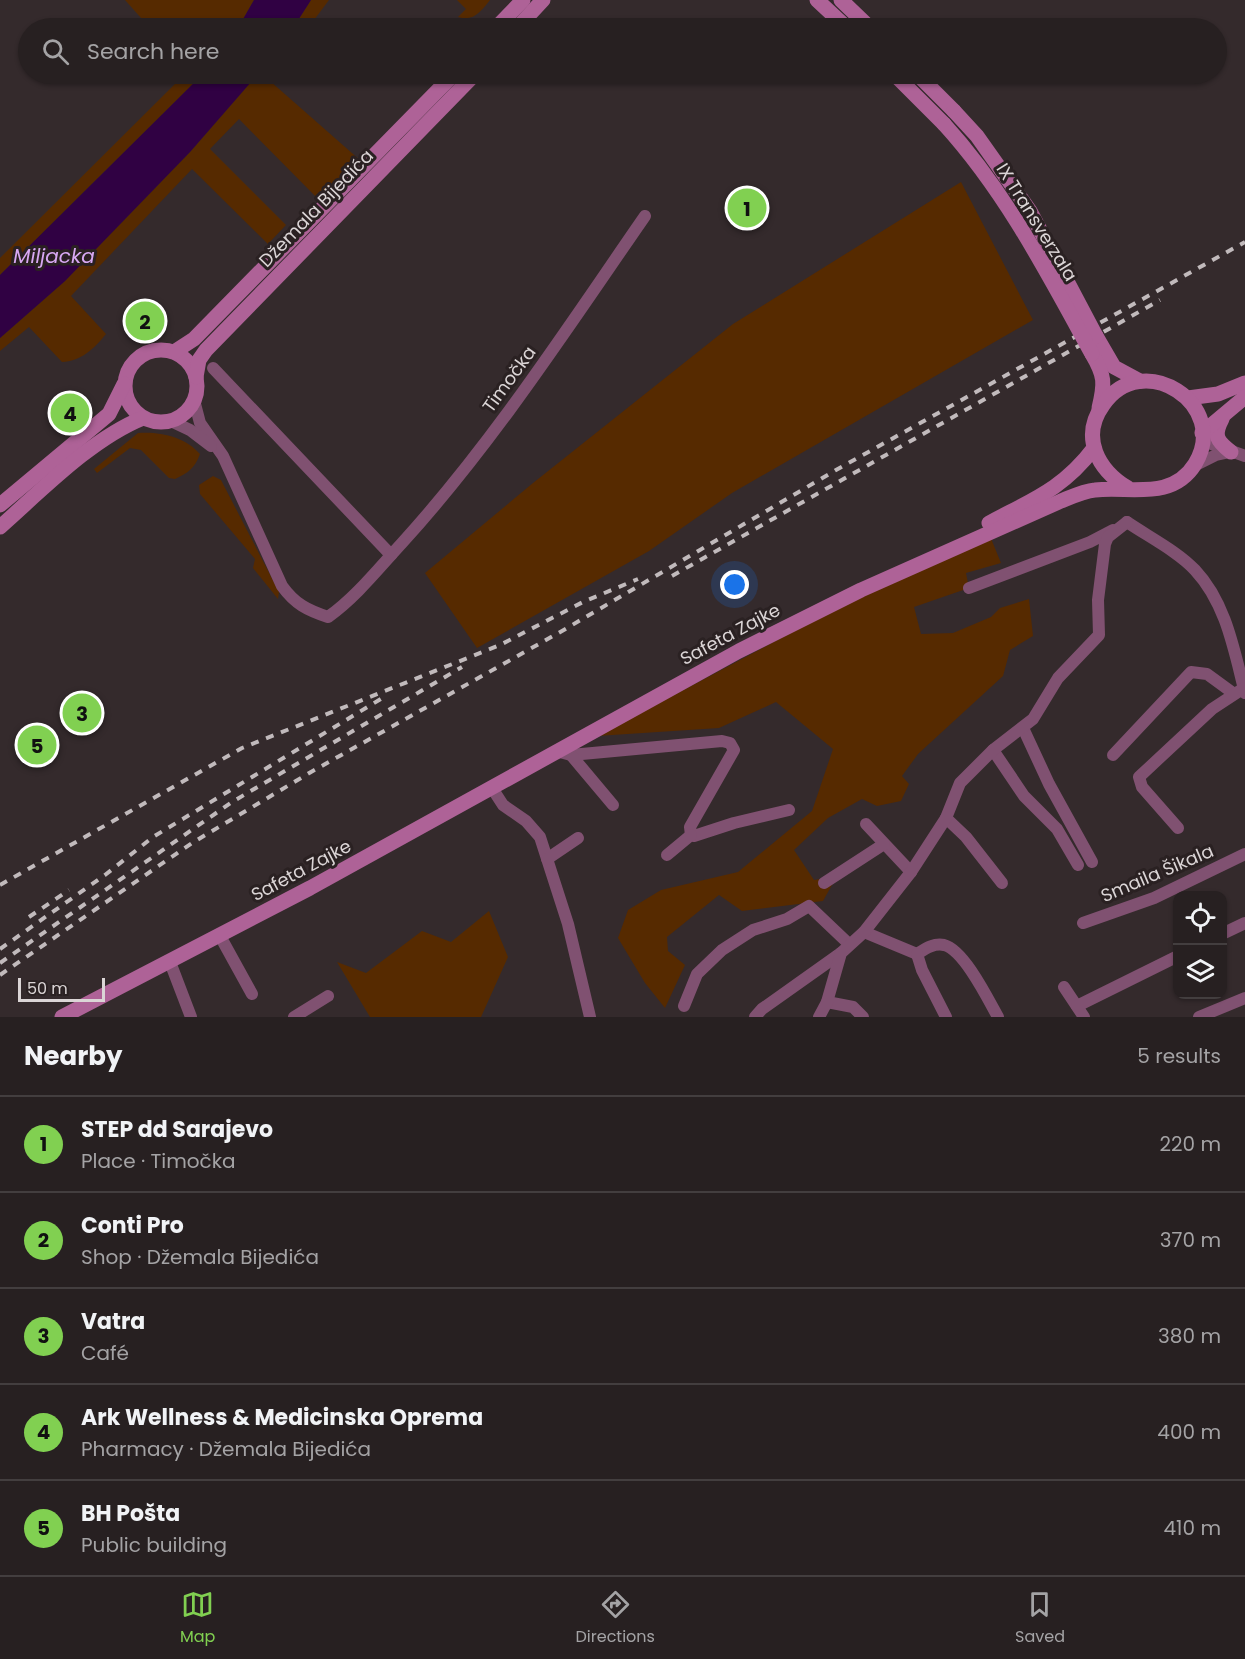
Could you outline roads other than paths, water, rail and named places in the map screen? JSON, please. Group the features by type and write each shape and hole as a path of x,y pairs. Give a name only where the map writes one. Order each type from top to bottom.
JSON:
{"main road":[{"path":"506,18 523,0"},
{"path":"526,18 543,0"},
{"path":"818,0 837,18"},
{"path":"841,0 860,18"},
{"name":"Džemala Bijedića","path":"174,352 194,339 444,84"},
{"name":"Džemala Bijedića","path":"194,400 199,360 206,350 465,84"},
{"name":"IX Transverzala","path":"904,84 944,124 994,186 1019,224 1103,372 1103,389 1097,413"},
{"name":"IX Transverzala","path":"927,84 977,136 1030,211 1114,367 1140,381"},
{"path":"0,505 109,414 124,384 128,370 141,356 152,351 174,352 184,358 196,377"},
{"path":"861,590 1092,490 1128,488 1147,491 1165,488 1181,479 1194,466 1199,456 1202,434 1198,415 1188,398 1166,384 1140,381 1123,387 1108,398 1097,413 1093,430 1094,448 1107,472 1128,488"},
{"path":"1188,398 1218,394 1245,383"},
{"path":"124,384 129,404 143,418 152,422 171,421 189,409 194,400"},
{"path":"1202,434 1245,397"},
{"path":"1223,415 1216,436 1218,442 1238,454"},
{"path":"0,527 67,469 121,429 143,418"},
{"path":"861,590 1054,489 1076,471 1094,448"},
{"name":"Safeta Zajke","path":"62,1017 220,936 492,788 564,753 739,651 861,590"}],"street":[{"name":"Timočka","path":"194,400 200,423 223,456 282,586 293,601 307,610 328,616 348,602 439,503 486,441 645,216"},
{"path":"213,368 391,555"},
{"name":"Timočka","path":"171,421 190,430 223,456"},
{"path":"1202,434 1209,443 1238,454"},
{"path":"1194,466 1216,455 1238,454"},
{"path":"969,588 1090,542 1127,522"},
{"path":"1127,522 1194,568 1209,586 1234,644 1240,691"},
{"path":"755,1017 771,1002 845,949 864,932 911,872 946,818 960,783 993,750 1023,728 1038,712 1058,678 1099,635 1101,627 1098,600 1106,544 1108,537 1127,522"},
{"path":"1113,754 1191,672 1207,674 1240,691"},
{"path":"1178,828 1142,787 1139,777 1195,723 1240,691"},
{"path":"1023,728 1049,784 1092,861"},
{"name":"Safeta Zajke","path":"564,753 730,743 734,750 690,827 691,835"},
{"path":"993,750 1024,796 1057,829 1078,865"},
{"path":"564,753 613,805"},
{"path":"492,788 503,806 526,821 540,837 568,924 590,1017"},
{"path":"667,855 691,835 789,810"},
{"path":"946,818 966,837 1002,883"},
{"path":"866,824 911,872"},
{"path":"547,859 578,838"},
{"path":"824,883 884,843"},
{"name":"Smaila Šikala","path":"1083,922 1154,898 1245,854"},
{"path":"684,1005 697,974 722,950 753,930 787,919 809,906 845,949"},
{"path":"1227,932 1245,923"},
{"path":"864,932 917,954"},
{"path":"220,936 252,994"},
{"path":"917,954 932,945 944,945 951,949 967,966 998,1017"},
{"path":"819,1017 827,1002 845,949"},
{"path":"917,954 922,970 946,1017"},
{"path":"1077,1006 1173,958"},
{"path":"170,962 191,1017"},
{"path":"1064,987 1084,1017"},
{"path":"294,1017 328,996"},
{"path":"1198,1017 1245,998"},
{"path":"827,1002 853,1007 862,1017"}],"water":[{"path":"254,0 311,0 299,18 244,18"},
{"name":"Miljacka","path":"193,84 249,84 190,152 65,281 0,338 0,275"}],"railway":[{"path":"0,975 192,843 311,772 562,631 836,470 1245,242"},
{"path":"672,576 1160,300"},
{"path":"0,885 242,748 500,645 583,602 638,579"},
{"path":"0,963 232,802 462,667"},
{"path":"0,949 105,875 153,837 384,697"},
{"path":"29,917 69,890"}],"place":[{"name":"STEP dd Sarajevo","path":"747,208"},
{"name":"Conti Pro","path":"145,321"},
{"name":"Ark Wellness & Medicinska Oprema","path":"70,413"},
{"name":"Vatra","path":"82,713"},
{"name":"BH Pošta","path":"37,745"}]}
